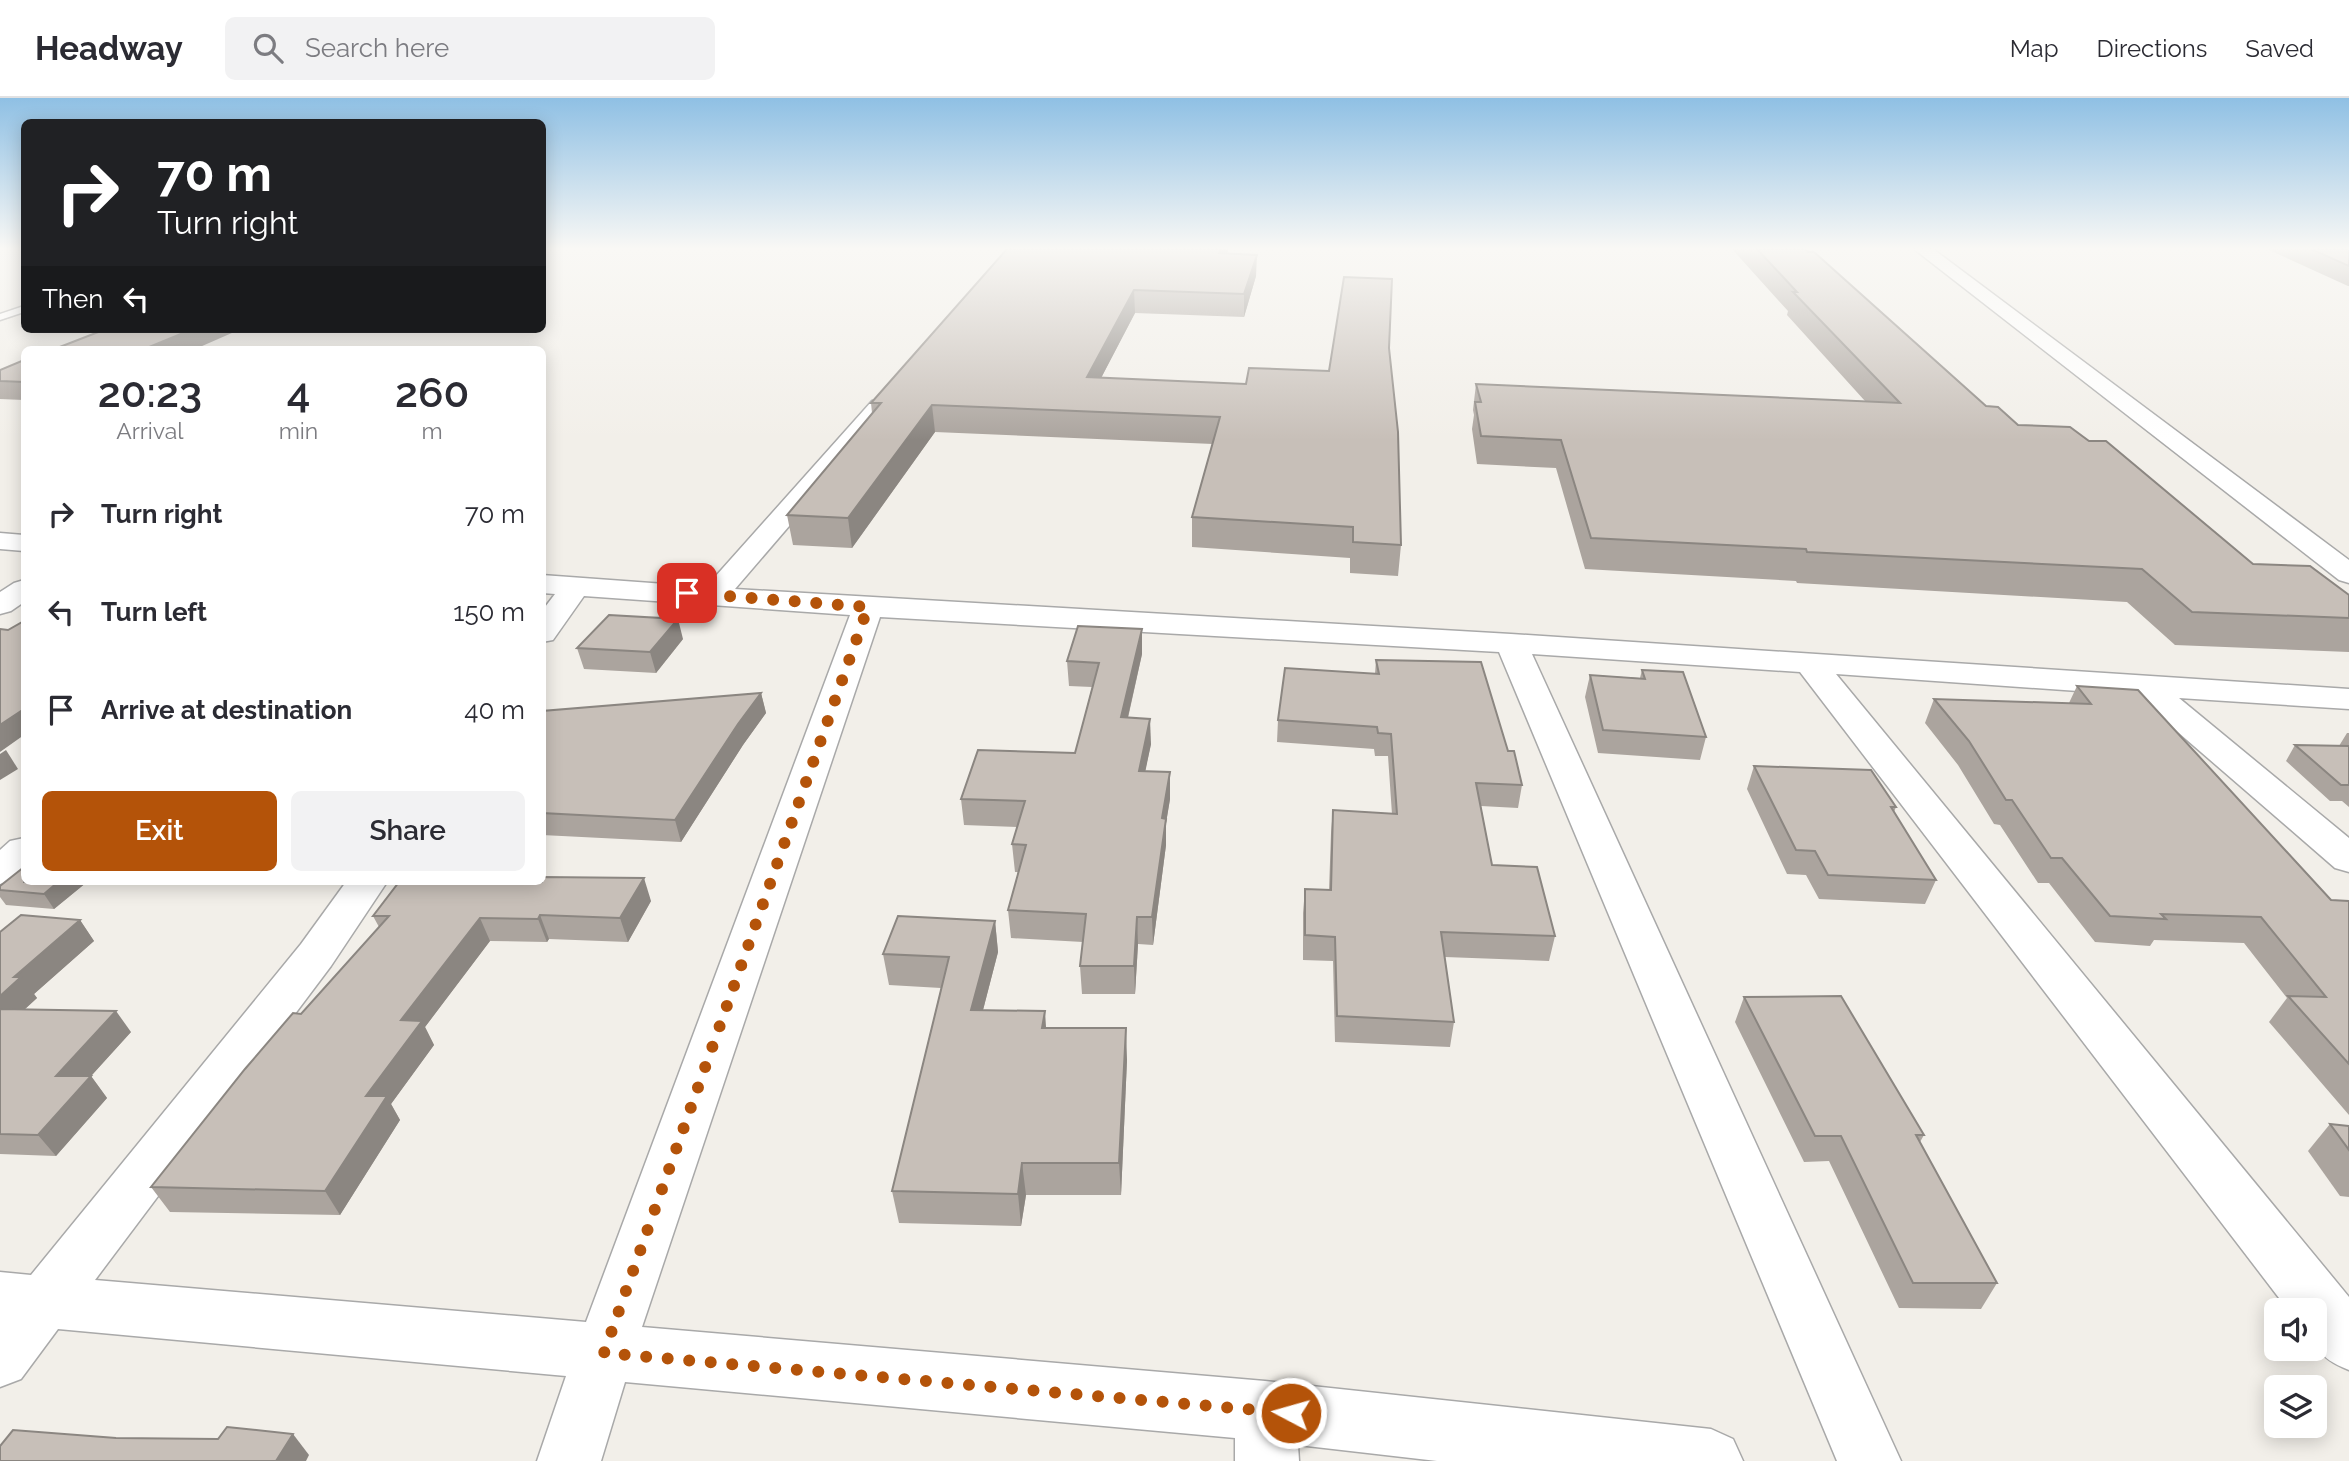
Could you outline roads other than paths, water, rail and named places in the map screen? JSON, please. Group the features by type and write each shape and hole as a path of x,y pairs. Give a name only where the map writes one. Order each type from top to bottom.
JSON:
{"street":[{"path":"2006,313 2349,574"},
{"path":"715,594 898,385"},
{"path":"0,541 21,543"},
{"path":"546,584 715,594 868,607 1511,643 2349,699"},
{"path":"546,627 576,586"},
{"path":"0,605 21,591"},
{"path":"569,1461 604,1353 868,607"},
{"path":"1511,643 1869,1461"},
{"path":"1809,662 2349,1342"},
{"path":"2144,685 2349,859"},
{"path":"0,871 21,852"},
{"path":"0,1359 23,1300 316,955 365,885"},
{"path":"23,1300 604,1353 1266,1436 1711,1461"}]}
